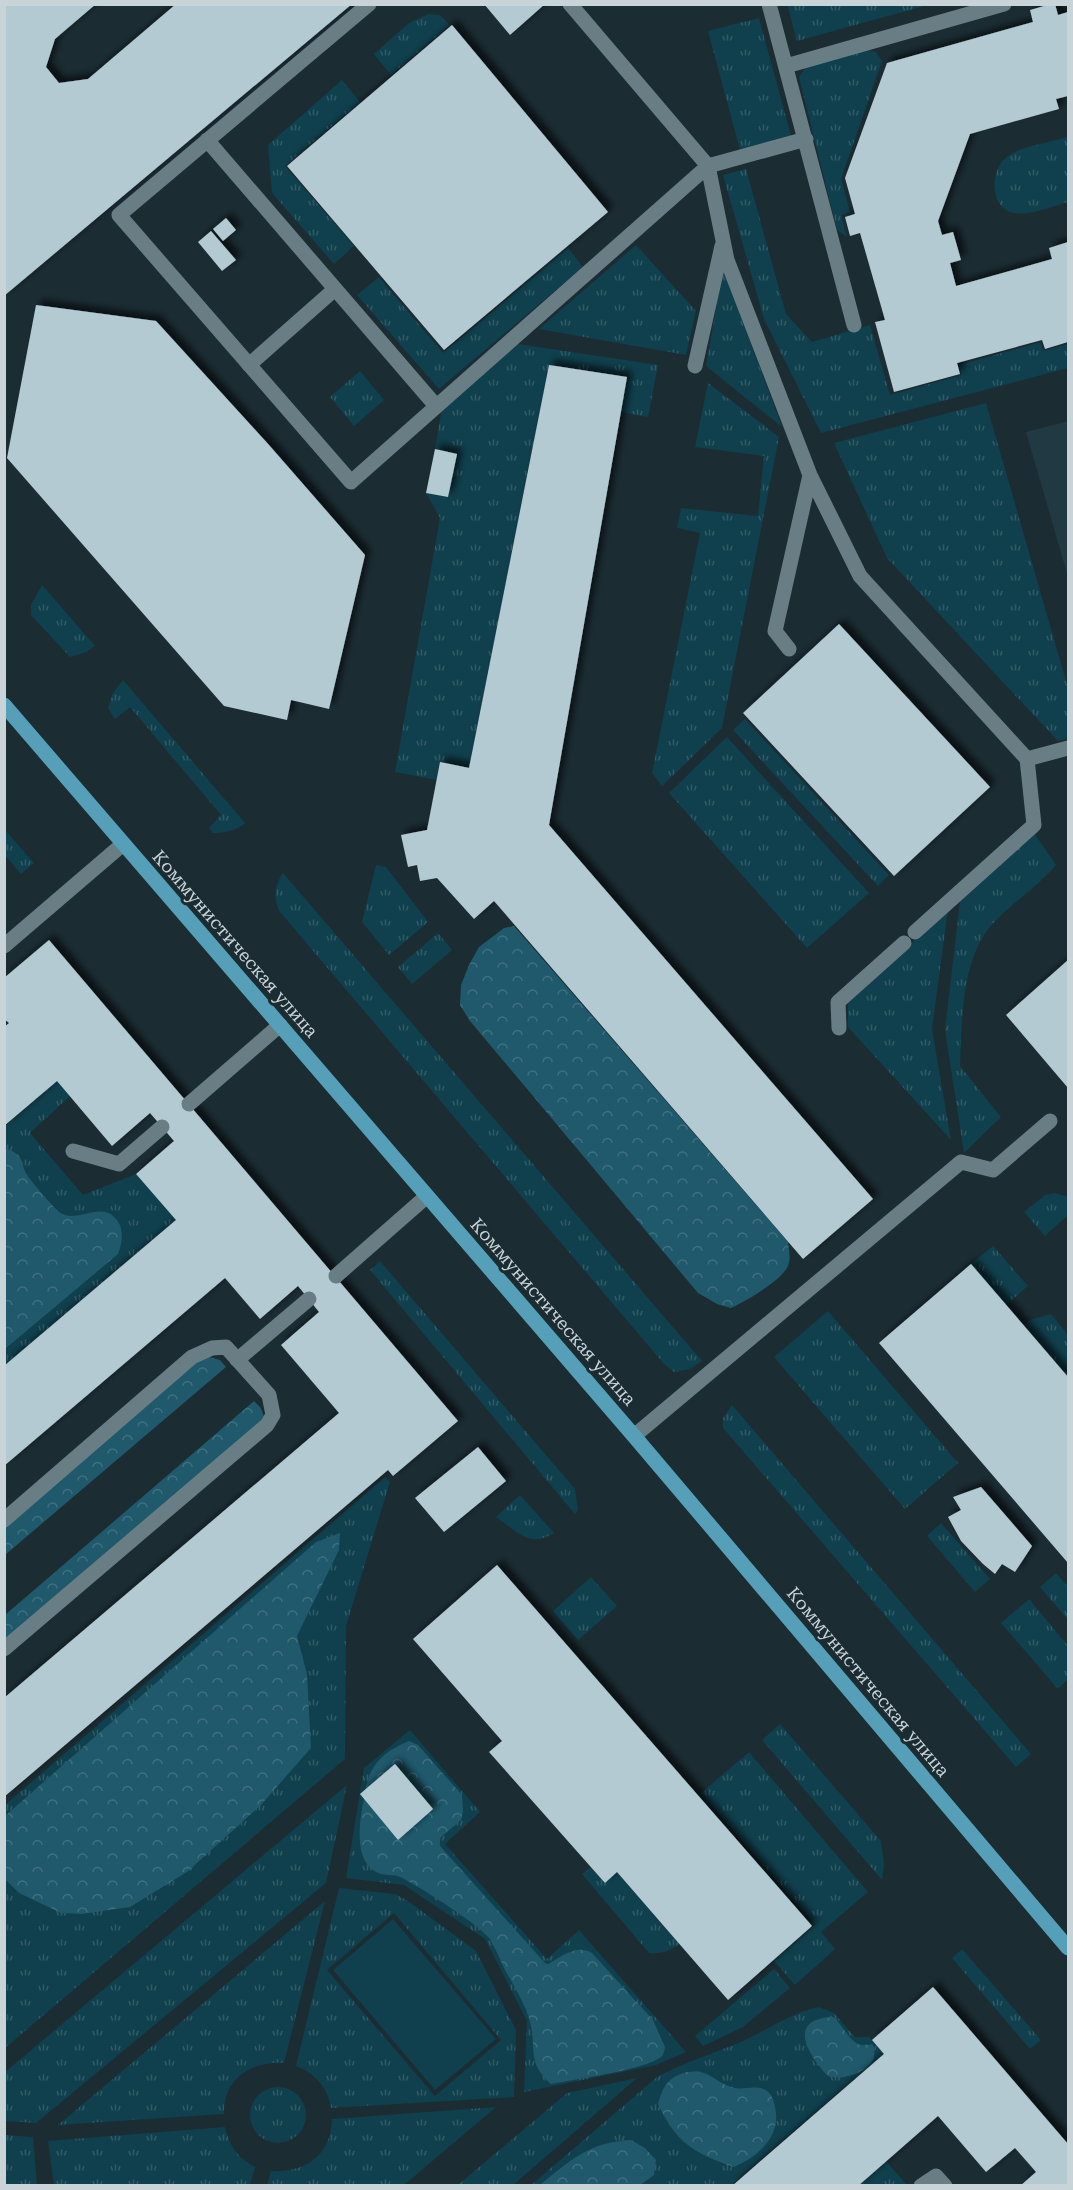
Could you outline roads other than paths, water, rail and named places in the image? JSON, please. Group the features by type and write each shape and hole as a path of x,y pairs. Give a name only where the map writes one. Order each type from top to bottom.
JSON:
{"main road":[{"name":"Коммунистическая улица","path":"4,705 634,1436 1068,1948"}],"lane":[{"path":"369,4 119,215 351,482 708,166 806,139"},
{"path":"570,4 708,166 727,260 810,475 860,576 1027,759 1034,825 915,932"},
{"path":"769,4 854,325"},
{"path":"786,66 1004,4"},
{"path":"207,140 436,406"},
{"path":"695,366 723,242"},
{"path":"249,365 335,289"},
{"path":"789,649 775,631 810,475"},
{"path":"1027,759 1068,748"},
{"path":"4,946 123,844"},
{"path":"839,1028 838,1002 903,943"},
{"path":"189,1104 280,1025"},
{"path":"634,1436 961,1162 993,1170 1050,1121"},
{"path":"73,1151 119,1164 162,1127"},
{"path":"336,1276 427,1196"},
{"path":"237,1360 309,1299"},
{"path":"4,1520 192,1357 212,1348 226,1347 269,1395 273,1415 267,1425 4,1649"},
{"path":"921,2186 936,2176 945,2186"}]}
